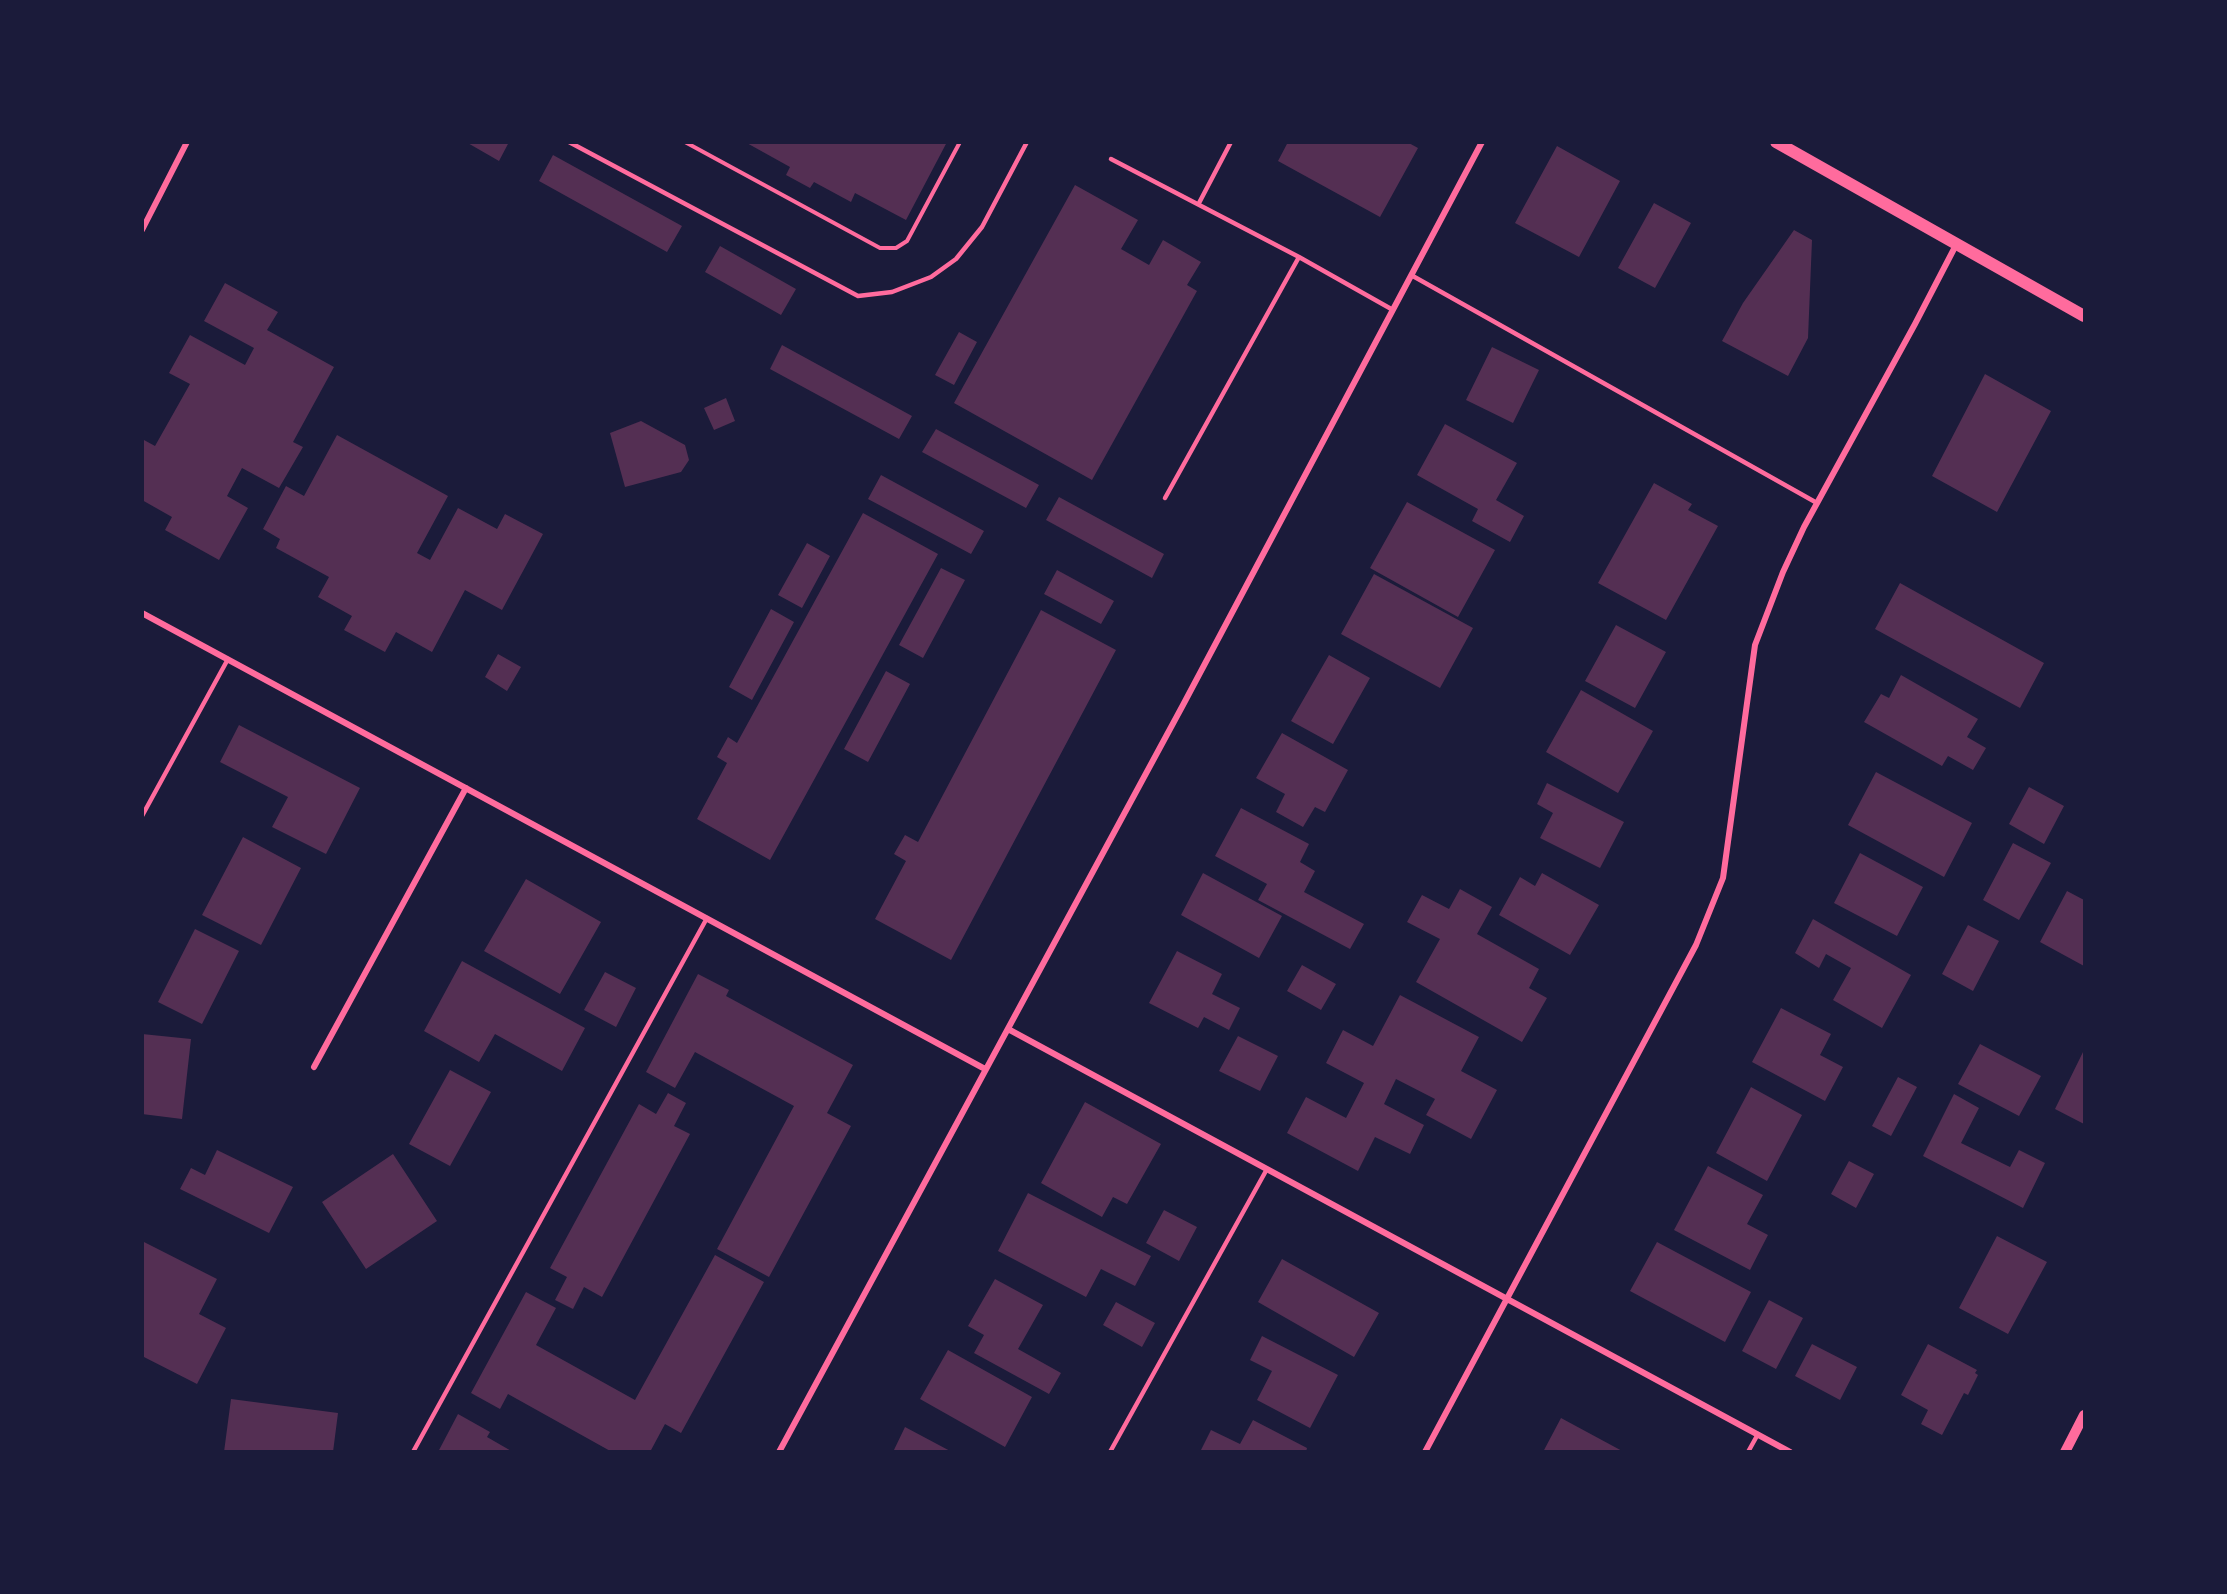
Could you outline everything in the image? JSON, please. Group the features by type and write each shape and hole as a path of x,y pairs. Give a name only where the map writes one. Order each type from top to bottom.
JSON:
{"main road":[{"path":"1776,142 2085,316"}],"street":[{"path":"142,230 187,142"},
{"path":"779,1452 1183,705 1482,142"},
{"path":"1425,1452 1696,945 1723,878 1755,645 1783,572 1817,503 1956,245"},
{"path":"142,613 985,1070"},
{"path":"314,1067 466,788"},
{"path":"1008,1029 1790,1452"},
{"path":"2065,1452 2085,1415"}],"lane":[{"path":"569,142 858,296 892,292 931,277 956,259 982,227 1027,142"},
{"path":"1199,204 1230,142"},
{"path":"1111,159 1299,257 1393,310"},
{"path":"1165,498 1299,257"},
{"path":"1411,275 1817,503"},
{"path":"142,816 228,659"},
{"path":"413,1452 707,918"},
{"path":"1110,1452 1267,1169"},
{"path":"1748,1452 1758,1434"}],"path":[{"path":"686,142 880,248 896,248 907,241 960,142"}],"building":[{"path":"466,142 509,142 499,161"},
{"path":"745,142 947,142 906,220 855,193 851,202 814,182 810,188 786,175 790,167"},
{"path":"1288,142 1407,142 1418,148 1380,217 1278,161"},
{"path":"1557,146 1620,181 1579,257 1515,223"},
{"path":"553,155 682,226 667,252 539,181"},
{"path":"1075,185 1138,220 1121,249 1149,265 1163,240 1201,262 1187,285 1197,291 1092,480 954,403"},
{"path":"1654,203 1691,223 1655,288 1618,268"},
{"path":"1794,230 1812,240 1808,338 1788,376 1722,341 1743,303"},
{"path":"720,246 796,289 781,315 705,272"},
{"path":"225,283 278,312 267,330 334,367 293,442 303,447 279,488 242,468 227,496 248,508 219,560 165,530 172,517 142,500 142,443 144,440 155,446 190,384 169,373 190,335 245,365 254,348 204,321"},
{"path":"959,332 977,342 954,385 935,375"},
{"path":"782,345 912,416 899,439 770,369"},
{"path":"1492,347 1539,370 1513,423 1466,400"},
{"path":"1985,374 2051,411 1997,512 1932,476"},
{"path":"726,398 735,421 714,430 704,408"},
{"path":"641,421 685,445 689,460 681,472 625,487 610,433"},
{"path":"1445,424 1517,463 1496,500 1524,516 1510,542 1472,521 1478,509 1417,475"},
{"path":"936,429 1039,485 1026,508 922,452"},
{"path":"337,435 448,496 417,553 430,560 458,508 497,529 505,514 543,534 502,610 465,590 432,652 396,632 385,652 344,630 352,616 318,597 329,577 276,548 280,539 263,529 286,486 304,496"},
{"path":"881,475 984,531 971,554 868,499"},
{"path":"1654,483 1692,504 1688,510 1718,526 1666,620 1598,583"},
{"path":"1059,497 1164,554 1152,578 1046,520"},
{"path":"1407,502 1495,550 1458,617 1370,568"},
{"path":"863,513 938,554 770,860 697,819 727,763 717,757 728,737 737,743"},
{"path":"807,543 830,556 802,608 778,595"},
{"path":"941,568 965,580 923,658 899,645"},
{"path":"1057,570 1114,601 1101,624 1044,594"},
{"path":"1374,574 1473,628 1440,688 1341,634"},
{"path":"1900,583 2044,663 2020,708 1875,629"},
{"path":"771,609 794,622 752,700 729,687"},
{"path":"1041,610 1116,650 951,960 875,919 906,861 894,854 905,835 918,842"},
{"path":"1616,625 1666,652 1635,708 1585,681"},
{"path":"498,654 521,667 507,691 485,677"},
{"path":"1329,655 1370,678 1333,744 1291,721"},
{"path":"886,671 910,684 868,762 844,749"},
{"path":"1901,675 1978,719 1967,737 1986,748 1973,770 1948,756 1942,766 1864,722 1881,694 1889,698"},
{"path":"1581,690 1653,731 1618,793 1546,752"},
{"path":"239,725 360,788 326,854 272,827 288,797 220,762"},
{"path":"1282,733 1348,770 1325,812 1315,807 1303,827 1276,812 1285,794 1256,778"},
{"path":"1876,772 1972,823 1944,877 1848,825"},
{"path":"1547,783 1624,822 1600,868 1540,838 1553,813 1537,804"},
{"path":"2029,787 2064,806 2044,844 2009,824"},
{"path":"1241,808 1309,844 1300,862 1315,871 1304,892 1364,924 1350,949 1258,900 1267,884 1215,856"},
{"path":"243,837 301,868 261,945 202,915"},
{"path":"2013,843 2051,863 2019,920 1983,900"},
{"path":"1860,853 1923,887 1897,936 1834,903"},
{"path":"1203,873 1282,916 1259,958 1181,915"},
{"path":"1542,873 1599,905 1570,955 1499,915 1520,877 1535,886"},
{"path":"526,879 601,922 560,994 484,951"},
{"path":"1460,889 1492,907 1477,934 1539,969 1529,988 1547,998 1522,1042 1416,982 1440,939 1407,922 1422,895 1449,909"},
{"path":"2067,891 2084,900 2084,966 2040,942"},
{"path":"1813,919 1911,975 1882,1028 1833,1000 1851,968 1826,954 1819,968 1795,953"},
{"path":"1968,925 1999,941 1973,991 1942,974"},
{"path":"195,929 239,951 202,1024 158,1002"},
{"path":"1177,951 1222,974 1212,994 1240,1008 1229,1030 1204,1017 1198,1028 1149,1003"},
{"path":"462,961 585,1028 562,1071 495,1034 479,1062 424,1031"},
{"path":"1302,965 1336,984 1321,1010 1287,991"},
{"path":"605,972 636,988 616,1027 584,1010"},
{"path":"698,974 729,990 726,996 853,1065 827,1113 851,1126 769,1277 717,1249 794,1106 695,1052 675,1088 646,1072"},
{"path":"1400,995 1479,1037 1461,1071 1497,1090 1471,1139 1426,1115 1435,1099 1396,1079 1384,1104 1424,1125 1410,1154 1375,1137 1358,1171 1287,1133 1306,1097 1346,1118 1364,1083 1326,1063 1343,1030 1373,1046"},
{"path":"1781,1008 1831,1034 1820,1055 1843,1067 1825,1101 1752,1062"},
{"path":"142,1034 191,1039 182,1119 142,1114"},
{"path":"1238,1036 1278,1056 1260,1091 1219,1071"},
{"path":"1980,1044 2041,1076 2019,1116 1958,1084"},
{"path":"2084,1050 2084,1124 2055,1109"},
{"path":"450,1070 491,1092 450,1166 409,1144"},
{"path":"1898,1077 1917,1087 1891,1136 1872,1126"},
{"path":"1751,1087 1802,1115 1767,1181 1716,1153"},
{"path":"668,1093 686,1103 674,1126 690,1134 602,1297 584,1287 573,1309 555,1300 567,1277 550,1268 639,1104 656,1114"},
{"path":"1954,1094 1979,1108 1961,1143 2010,1167 2019,1150 2045,1163 2023,1208 1923,1156"},
{"path":"1085,1102 1161,1144 1127,1204 1113,1197 1102,1217 1041,1183"},
{"path":"217,1150 293,1187 269,1233 180,1189 191,1168 205,1175"},
{"path":"393,1154 437,1221 366,1269 322,1202"},
{"path":"1849,1161 1874,1174 1856,1208 1831,1194"},
{"path":"1708,1166 1763,1195 1747,1224 1768,1235 1750,1270 1674,1230"},
{"path":"1028,1193 1151,1256 1135,1286 1101,1269 1086,1297 998,1251"},
{"path":"1164,1210 1197,1227 1179,1261 1146,1243"},
{"path":"1997,1236 2047,1262 2008,1334 1959,1308"},
{"path":"142,1241 217,1279 199,1314 226,1328 197,1384 142,1356"},
{"path":"1657,1242 1751,1292 1725,1342 1630,1291"},
{"path":"715,1255 764,1282 681,1433 665,1424 650,1452 612,1452 508,1394 500,1409 471,1393 526,1292 556,1308 536,1345 635,1400"},
{"path":"1282,1259 1379,1313 1354,1357 1258,1302"},
{"path":"995,1279 1043,1305 1018,1349 1061,1373 1049,1394 974,1353 984,1335 968,1326"},
{"path":"1769,1300 1803,1318 1776,1369 1742,1351"},
{"path":"1116,1302 1155,1323 1142,1347 1103,1325"},
{"path":"1262,1336 1338,1375 1310,1428 1257,1400 1272,1371 1250,1360"},
{"path":"1812,1344 1857,1367 1840,1400 1795,1376"},
{"path":"1928,1344 1977,1370 1975,1373 1978,1375 1968,1395 1964,1393 1942,1435 1921,1424 1928,1410 1901,1395"},
{"path":"948,1350 1032,1397 1005,1447 920,1399"},
{"path":"231,1399 338,1413 333,1452 224,1452"},
{"path":"458,1414 490,1432 487,1437 513,1452 438,1452"},
{"path":"1561,1418 1624,1452 1543,1452"},
{"path":"1253,1420 1307,1448 1306,1452 1200,1452 1211,1430 1240,1444"},
{"path":"905,1427 952,1452 893,1452"}]}
